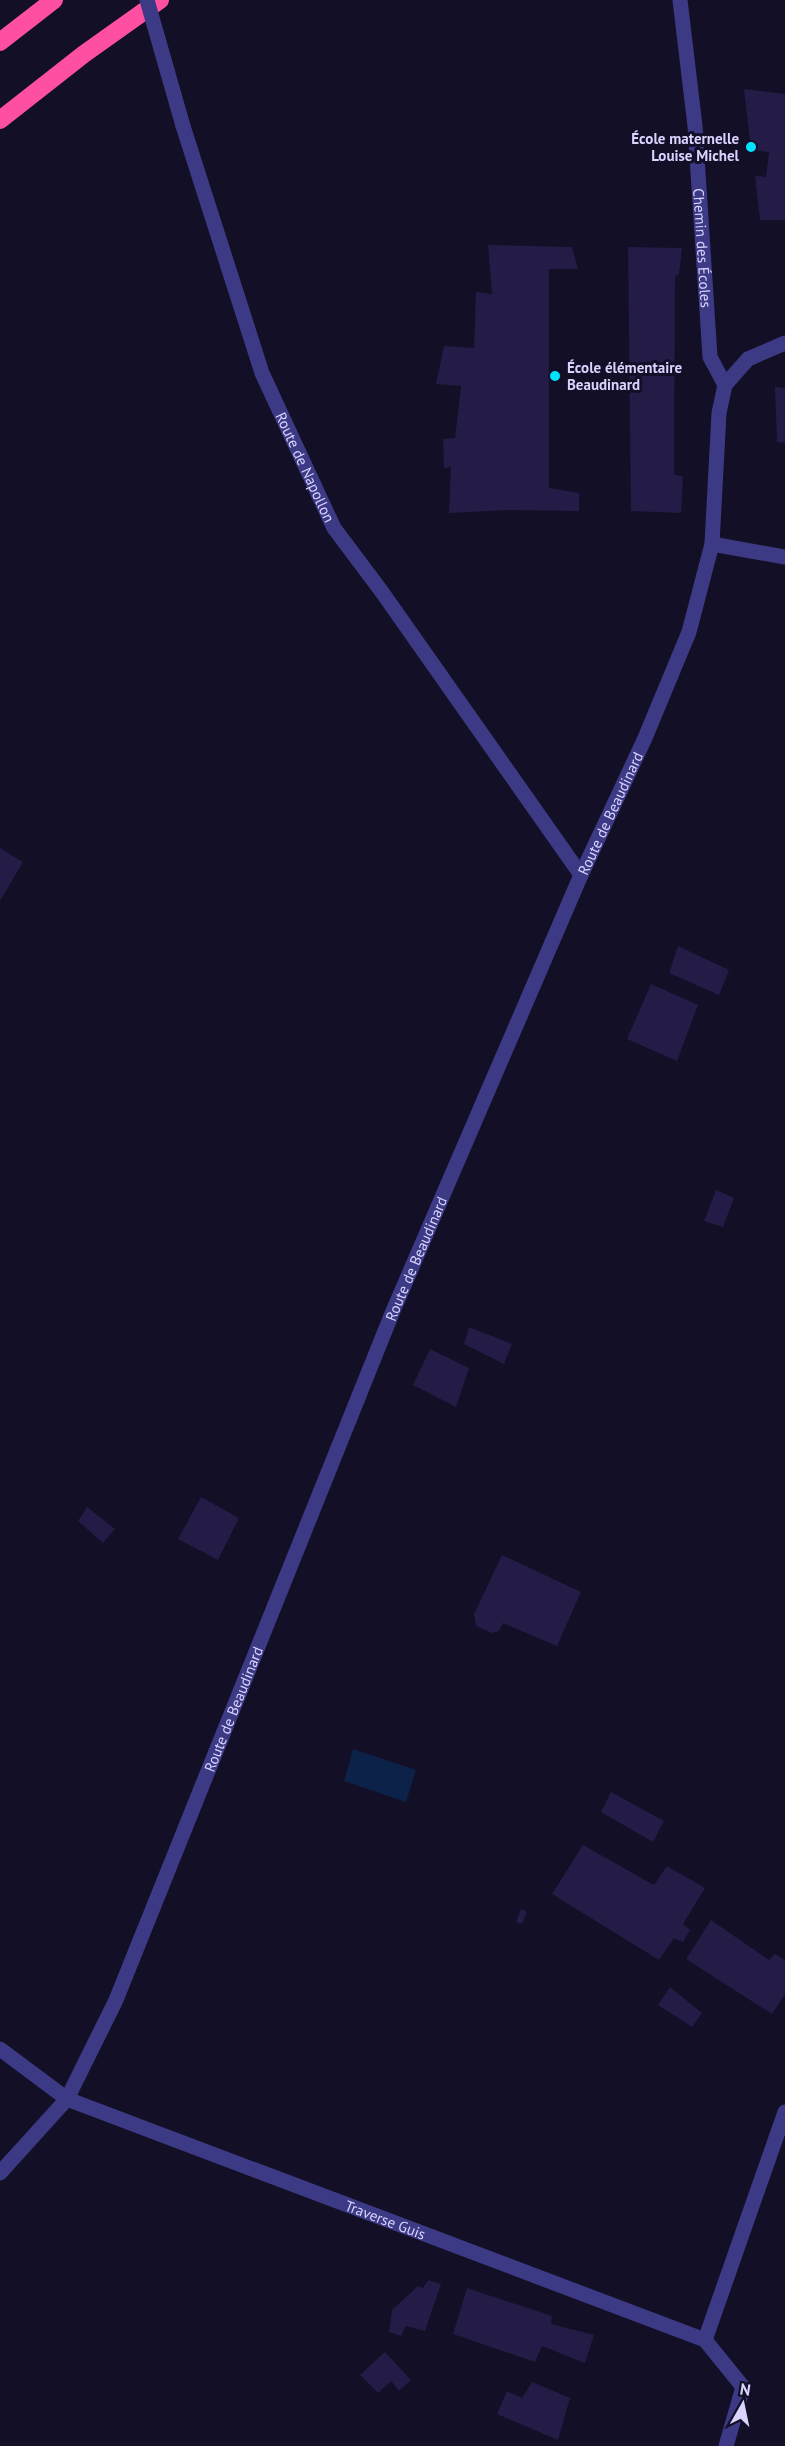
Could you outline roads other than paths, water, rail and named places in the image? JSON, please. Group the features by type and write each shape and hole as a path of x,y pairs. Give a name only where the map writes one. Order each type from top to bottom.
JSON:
{"highway":[{"path":"0,42 54,0"},
{"path":"0,120 84,54 160,0"}],"street":[{"name":"Route de Napollon","path":"147,0 183,126 262,373 334,528 382,592 581,875"},
{"name":"Chemin des Écoles","path":"680,0 695,126 710,357 725,385"},
{"name":"Route de Beaudinard","path":"0,2173 67,2099 116,2000 393,1311 581,875 645,738 689,632 712,544 719,413 725,385 747,359 785,343"},
{"path":"712,544 785,557"},
{"name":"Traverse Guis","path":"0,2049 67,2099 705,2340"},
{"path":"726,2446 743,2387 705,2340 785,2112"}],"water":[{"path":"353,1749 416,1770 406,1802 344,1781"}],"place":[{"name":"École maternelle Louise Michel","path":"751,147"},
{"name":"École élémentaire Beaudinard","path":"555,376"}]}
